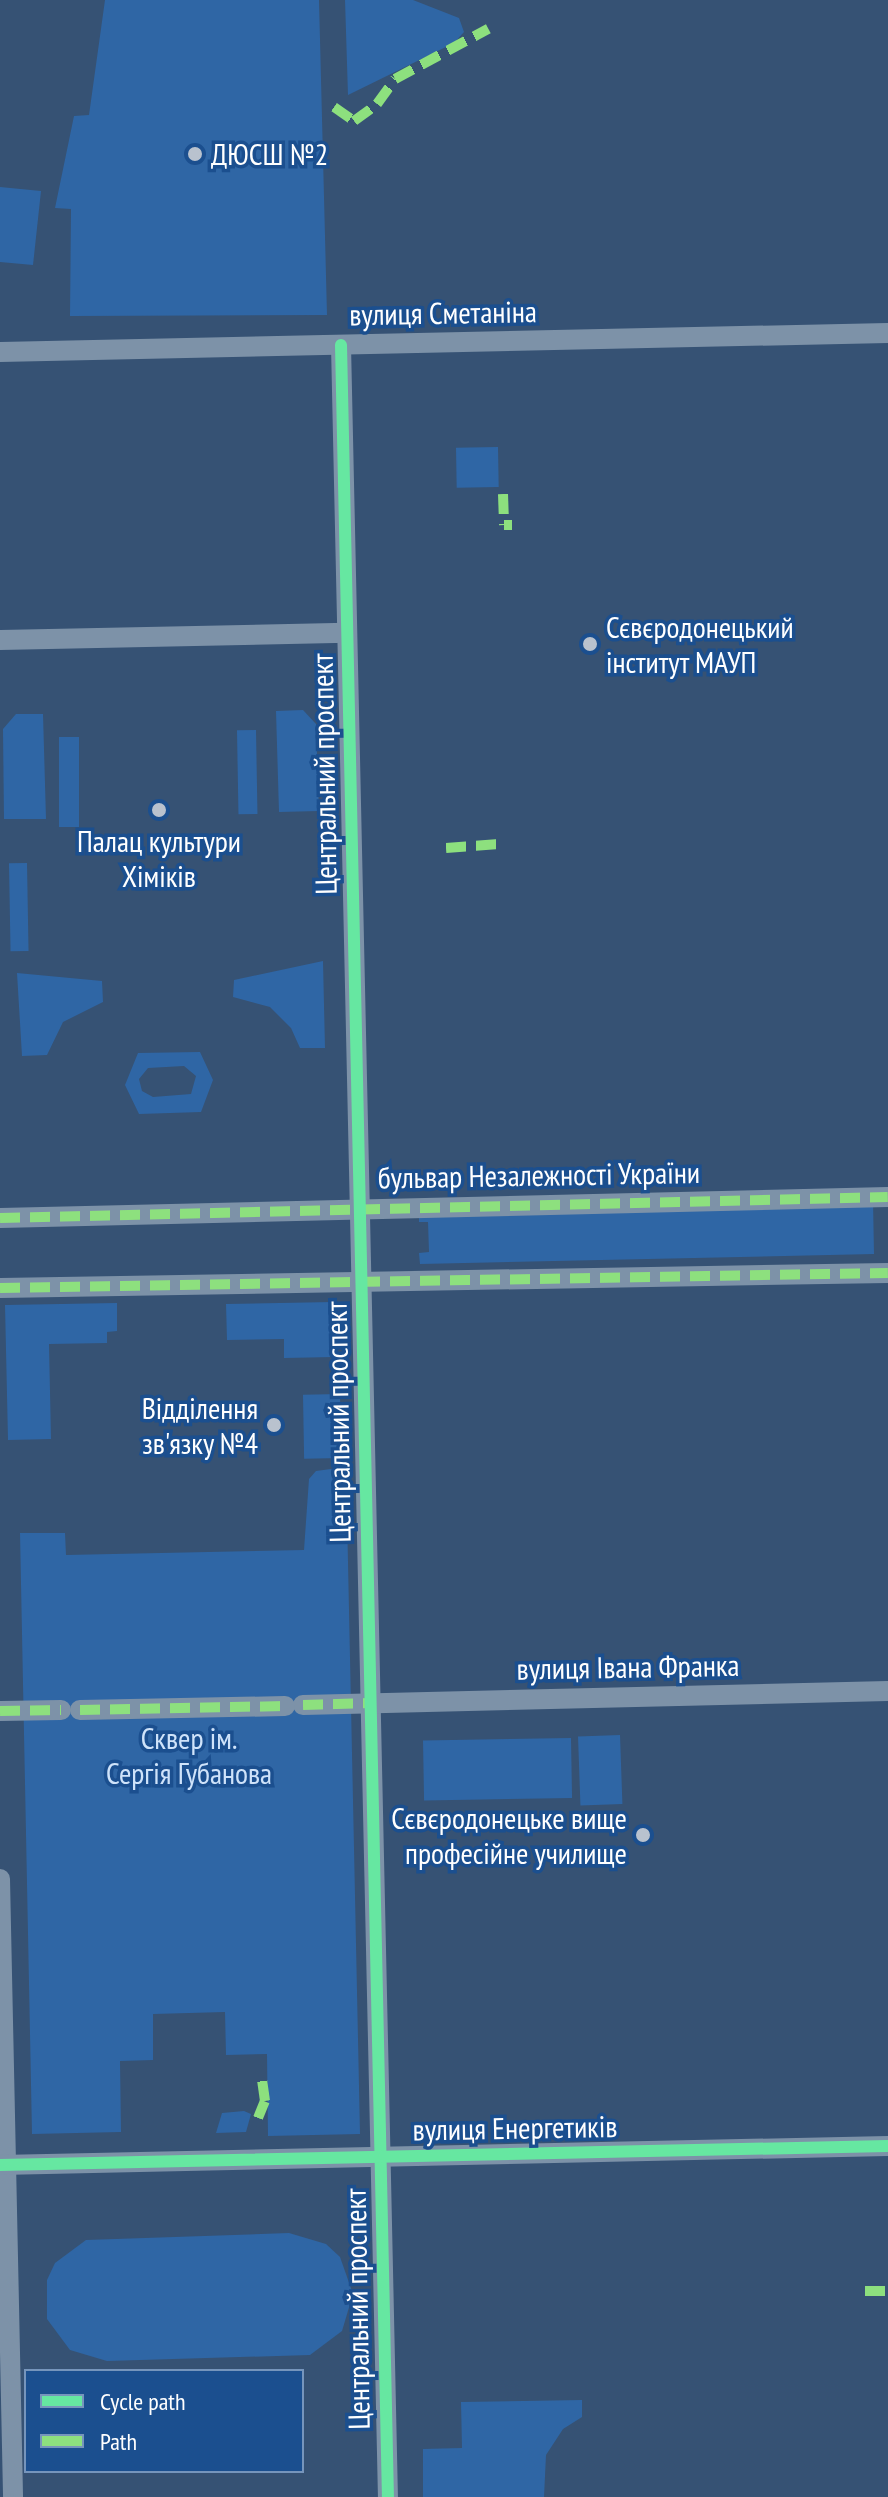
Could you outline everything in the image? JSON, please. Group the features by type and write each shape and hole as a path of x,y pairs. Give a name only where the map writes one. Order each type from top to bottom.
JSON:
{"street":[{"name":"вулиця Сметаніна","path":"0,352 888,333"},
{"name":"Центральний проспект","path":"341,345 388,2497"},
{"path":"0,640 347,633"},
{"name":"бульвар Незалежності України","path":"0,1218 888,1197"},
{"path":"0,1288 888,1273"},
{"name":"вулиця Івана Франка","path":"0,1711 888,1691"},
{"path":"0,1879 3,2165 13,2497"},
{"name":"вулиця Енергетиків","path":"3,2165 888,2146"}],"green space":[{"name":"ДЮСШ №2","path":"105,0 319,0 327,315 70,316 71,209 55,208 74,116 89,115"},
{"path":"345,0 413,0 459,18 464,32 454,43 348,95"},
{"path":"0,187 41,191 33,265 0,262"},
{"path":"498,447 499,487 457,488 456,448"},
{"path":"303,710 316,724 319,811 279,812 276,711"},
{"path":"16,714 43,714 46,819 4,819 3,729"},
{"path":"237,730 256,730 257,814 238,814"},
{"path":"59,737 79,737 79,827 59,827"},
{"path":"9,863 27,863 29,951 11,951"},
{"path":"323,961 325,1048 300,1048 291,1028 270,1007 233,997 234,980"},
{"path":"17,973 102,981 103,1002 63,1022 47,1055 22,1056"},
{"path":"200,1052 213,1080 201,1112 139,1114 125,1085 138,1053","holes":["184,1066 196,1076 191,1094 153,1097 142,1091 139,1079 148,1068"]},
{"path":"873,1200 874,1254 420,1264 419,1253 429,1252 428,1222 419,1222 419,1210"},
{"path":"333,1302 334,1357 284,1358 284,1339 227,1340 226,1304"},
{"path":"117,1303 117,1331 107,1332 107,1343 49,1344 51,1439 8,1440 5,1305"},
{"path":"340,1394 341,1458 304,1459 303,1395"},
{"name":"Сквер ім. Сергія Губанова","path":"346,1467 360,2134 268,2136 267,2054 226,2055 225,2012 153,2014 153,2060 120,2061 121,2132 32,2134 20,1533 65,1533 66,1555 304,1550 309,1479 316,1471"},
{"path":"620,1735 622,1804 580,1805 578,1736"},
{"path":"571,1738 572,1798 424,1801 423,1741"},
{"path":"244,2111 251,2114 246,2132 216,2133 222,2113"},
{"path":"289,2233 326,2244 340,2257 353,2294 342,2331 310,2355 107,2361 70,2350 47,2319 47,2280 55,2263 86,2240"},
{"path":"582,2400 582,2417 563,2429 546,2455 544,2497 423,2497 423,2449 462,2448 461,2402"}],"marked path":[{"path":"334,107 354,121 377,104 395,79 488,29"},
{"path":"503,494 504,525 512,525"},
{"path":"446,848 499,844"},
{"path":"0,1218 888,1197"},
{"path":"0,1288 888,1273"},
{"path":"303,1705 370,1703"},
{"path":"80,1710 285,1706"},
{"path":"0,1711 61,1710"},
{"path":"258,2118 265,2101 262,2079"},
{"path":"865,2291 888,2291"}],"cycle path":[{"path":"341,345 388,2497"},
{"path":"0,2165 888,2146"}],"place":[{"name":"ДЮСШ №2","path":"195,154"},
{"name":"Сєвєродонецький інститут МАУП","path":"590,644"},
{"name":"Палац культури Хіміків","path":"159,810"},
{"name":"Відділення зв'язку №4","path":"274,1425"},
{"name":"Сєвєродонецьке вище професійне училище","path":"643,1835"}]}
